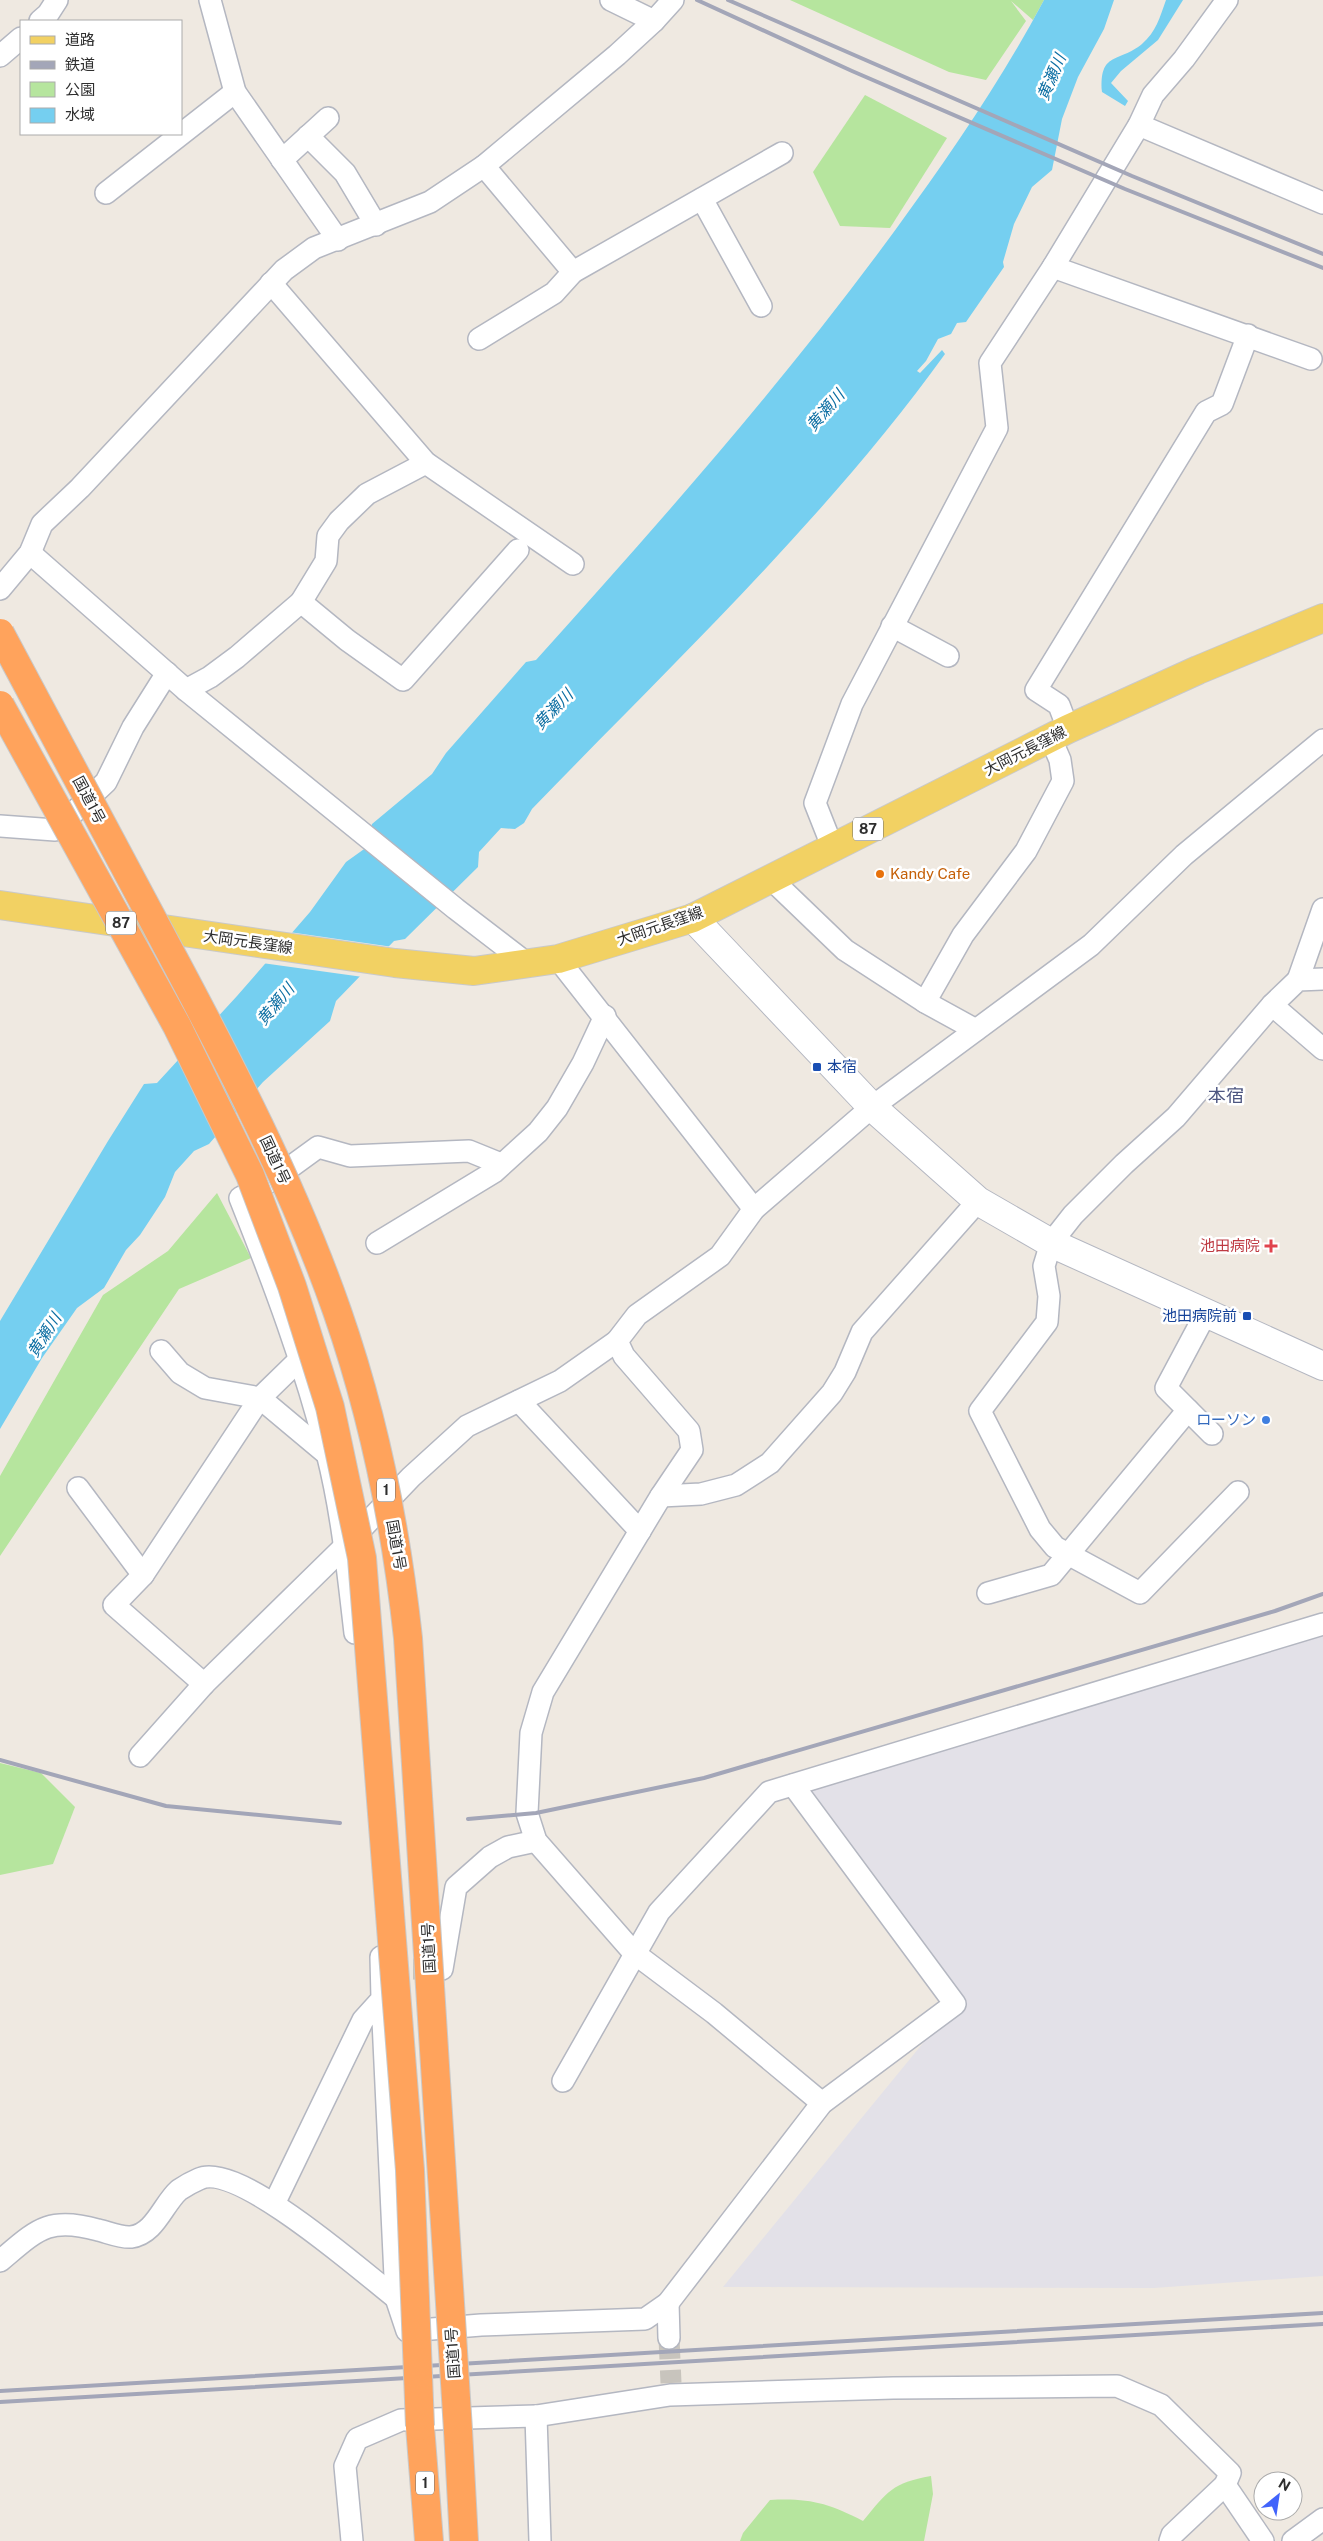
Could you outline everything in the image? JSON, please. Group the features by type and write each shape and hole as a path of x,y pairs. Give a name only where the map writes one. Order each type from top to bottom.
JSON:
{"highway":[{"name":"国道1号","path":"0,634 206,1019 279,1167 337,1310 372,1434 400,1564 408,1638 464,2541"},
{"name":"国道1号","path":"0,705 176,1026 250,1175 292,1286 330,1407 362,1558 410,2170 420,2426 429,2541"}],"main road":[{"name":"大岡元長窪線","path":"0,905 395,964 474,971 529,965 558,959 693,918 832,846 1060,734 1198,670 1323,618"}],"street":[{"path":"41,20 48,14 57,0"},
{"path":"611,0 654,21"},
{"path":"0,589 30,554 42,524 80,488 270,283 314,248 430,202 484,166 654,21 672,0"},
{"path":"832,846 815,803 852,704 997,428 990,363 1053,267 1139,125 1153,95 1184,59 1227,0"},
{"path":"212,1 235,92 338,240"},
{"path":"0,56 20,39"},
{"path":"182,133 235,92"},
{"path":"282,160 328,118"},
{"path":"1139,125 1323,203"},
{"path":"106,193 180,135"},
{"path":"308,136 344,173 376,224"},
{"path":"479,339 554,293 573,272 782,153"},
{"path":"484,166 573,272"},
{"path":"702,199 761,306"},
{"path":"1053,267 1312,359"},
{"path":"270,283 426,464 573,564"},
{"path":"925,1002 962,935 1026,851 1063,781 1060,760 1059,705 1036,690 1206,412 1222,404 1248,335"},
{"path":"186,690 210,677 237,657 301,602 326,560 328,536 339,521 367,494 426,464"},
{"path":"301,602 347,640 403,680 518,550"},
{"path":"30,554 186,690 456,909 529,965"},
{"path":"892,626 948,656"},
{"path":"0,826 55,830 106,782 133,727 168,673"},
{"path":"140,1756 204,1684 411,1477 467,1426 560,1382 617,1341 637,1316 720,1256 754,1209 872,1107 1091,945 1184,855 1323,740"},
{"path":"770,878 845,950 925,1002 976,1030"},
{"path":"1238,1492 1140,1593 1055,1546 1040,1529 980,1411 1046,1322 1049,1296 1044,1266 1052,1243 1073,1215 1124,1164 1176,1117 1272,1005 1298,980 1323,909"},
{"path":"693,918 872,1107 978,1200 1052,1243 1323,1366"},
{"path":"558,959 605,1016 754,1209"},
{"path":"1298,980 1323,979"},
{"path":"1272,1005 1323,1049"},
{"path":"377,1243 494,1172 538,1132 557,1108 583,1063 605,1016"},
{"path":"501,1164 469,1151 350,1156 318,1147 274,1179 240,1198 300,1358 328,1455 344,1546 358,1655 382,1999 396,2298 407,2331 481,2325 645,2320 668,2303 822,2103 955,2004 793,1786"},
{"path":"661,1496 701,1494 736,1486 770,1463 832,1393 845,1372 862,1332 978,1200"},
{"path":"1206,1313 1166,1388 1212,1434"},
{"path":"617,1341 624,1356 690,1430 692,1450 661,1496 543,1692 531,1733 527,1813 536,1840 634,1953 714,2013 822,2103"},
{"path":"161,1351 180,1373 205,1388 260,1398 328,1455"},
{"path":"204,1684 114,1605 143,1574 260,1398 300,1358"},
{"path":"519,1401 640,1531"},
{"path":"988,1593 1052,1575 1188,1410"},
{"path":"78,1488 143,1574"},
{"path":"563,2081 659,1912 769,1792 1323,1624"},
{"path":"442,1969 456,1887 490,1857 508,1847 536,1840"},
{"path":"274,2204 362,2020 382,1999"},
{"path":"0,2261 38,2231 59,2223 77,2224 130,2237 142,2233 158,2218 178,2191 202,2178 220,2179 274,2204 316,2232 396,2298"},
{"path":"668,2303 669,2338"},
{"path":"352,2541 345,2466 357,2439 400,2420 536,2416 671,2389 1117,2386 1162,2405 1230,2473 1225,2485 1172,2535 1170,2541"},
{"path":"536,2416 540,2541"},
{"path":"1225,2485 1263,2541"},
{"path":"1293,2541 1323,2519"}],"shaded area":[{"path":"1323,1635 1323,2276 1154,2288 723,2287 955,2004 796,1789"}],"green space":[{"path":"790,0 1044,0 1033,20 1011,1 1026,21 986,80 949,72"},
{"path":"865,95 947,138 890,228 840,226 813,172"},
{"path":"217,1193 251,1258 179,1289 0,1556 0,1476 103,1295 168,1251"},
{"path":"0,1763 41,1773 75,1807 53,1864 0,1875"},
{"path":"931,2476 933,2494 924,2541 740,2541 743,2533 770,2500 796,2500 818,2503 863,2521 885,2495 899,2485"}],"water":[{"name":"黄瀬川","path":"1044,0 1114,0 1104,29 1078,77 1062,119 1052,170 1032,187 1014,224 1003,262 1004,267 966,322 957,323 951,334 938,339 926,361 917,371 920,373 942,350 945,354 899,415 850,474 747,589 532,809 524,823 515,829 501,828 479,852 478,867 405,939 394,941 336,1001 330,1021 263,1082 209,1144 194,1151 175,1172 165,1197 140,1235 126,1250 104,1288 77,1308 42,1358 0,1429 0,1321 144,1084 157,1083 237,996 310,912 346,862 367,847 372,824 432,774 446,753 526,662 536,660 676,503 766,396 854,285 936,173 993,89"},
{"path":"1166,0 1183,0 1158,40 1121,71 1111,83 1128,101 1125,106 1102,92 1104,70 1112,60 1134,50 1147,39 1157,24"}],"pier":[{"path":"289,932 393,947 363,977 262,963"}],"tunnel":[{"path":"381,1969 442,1969"},
{"path":"669,2338 671,2383"}],"railway":[{"path":"697,0 852,71 1125,189 1323,268"},
{"path":"728,0 1132,176 1323,254"},
{"path":"468,1819 536,1813 704,1778 1275,1611 1323,1594"},
{"path":"0,1760 166,1806 340,1823"},
{"path":"0,2391 1323,2313"},
{"path":"0,2402 1323,2324"}],"place":[{"name":"Kandy Cafe","path":"880,874"},
{"name":"本宿","path":"817,1067"},
{"name":"池田病院","path":"1271,1246"},
{"name":"池田病院前","path":"1247,1316"},
{"name":"ローソン","path":"1266,1420"}],"district":[{"name":"本宿","path":"1226,1096"}]}
